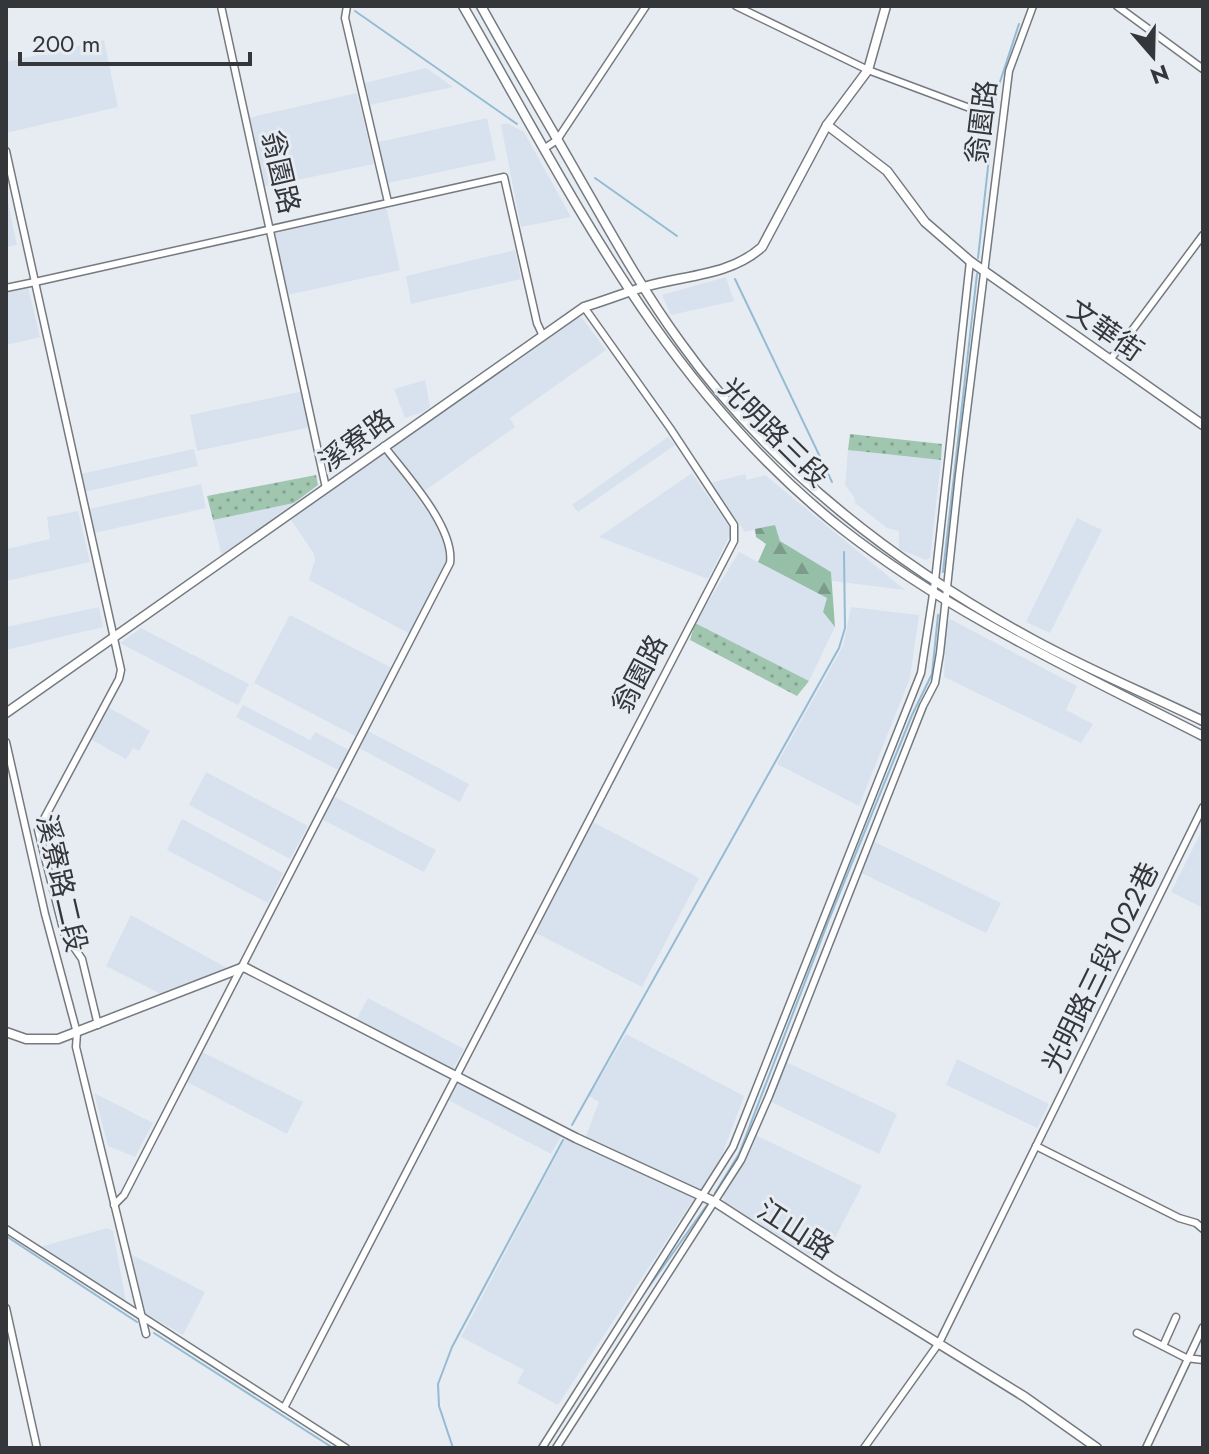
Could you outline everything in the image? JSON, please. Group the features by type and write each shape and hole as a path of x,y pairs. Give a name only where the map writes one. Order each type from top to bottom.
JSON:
{"street":[{"name":"翁園路","path":"221,6 326,488"},
{"path":"347,6 345,18 388,202"},
{"name":"光明路三段","path":"463,6 629,293 699,389 772,467 840,527 981,623 1203,736"},
{"name":"光明路三段","path":"481,6 643,287 683,346 732,407 791,467 847,517 935,581 1035,641 1203,721"},
{"path":"545,148 557,140 646,6"},
{"name":"翁園路","path":"736,6 868,70 983,113"},
{"path":"643,287 734,266 762,247 827,125 868,70 886,6"},
{"name":"翁園路","path":"556,1448 741,1160 923,706 935,683 1009,71 1033,6"},
{"path":"1117,6 1203,69"},
{"path":"827,125 887,171 925,222 970,261 986,270"},
{"path":"6,151 121,670 38,830 64,933 82,959 98,1025"},
{"path":"6,288 504,177 537,323 543,336"},
{"path":"1110,360 1203,235"},
{"path":"542,1448 733,1147 921,673 934,593 970,261"},
{"name":"文華街","path":"986,270 1203,425"},
{"name":"溪寮路","path":"6,713 584,307 643,287"},
{"name":"翁園路","path":"284,1408 734,541 734,525 584,307"},
{"path":"114,1205 124,1195 244,967 450,563 449,542 440,525 384,446"},
{"name":"溪寮路二段","path":"6,742 146,1334"},
{"name":"光明路三段1022巷","path":"864,1448 939,1343 1203,807"},
{"path":"6,1032 26,1039 58,1039 244,967 455,1076"},
{"name":"江山路","path":"455,1076 576,1138 715,1202 1025,1397 1097,1448"},
{"path":"1036,1146 1203,1229"},
{"path":"6,1229 346,1448"},
{"path":"6,1308 37,1448"},
{"path":"1163,1346 1176,1317"},
{"path":"1149,1447 1186,1358 1203,1327"},
{"path":"1137,1333 1186,1358 1203,1360"}],"shaded area":[{"path":"104,40 118,107 6,133 6,62"},
{"path":"426,68 453,87 370,105 365,83"},
{"path":"357,93 374,164 263,187 248,118"},
{"path":"487,118 496,160 388,183 378,142"},
{"path":"507,123 524,132 571,217 521,227 501,125"},
{"path":"6,193 17,245 6,247"},
{"path":"386,206 400,270 288,295 274,231"},
{"path":"515,250 521,279 411,304 406,276"},
{"path":"726,277 734,301 671,315 662,295"},
{"path":"28,287 40,337 6,345 6,290"},
{"path":"577,318 582,318 606,350 510,418 515,427 423,492 392,447"},
{"path":"425,380 430,407 405,418 394,389"},
{"path":"304,391 311,427 197,451 190,415"},
{"path":"668,437 675,445 578,512 572,505"},
{"path":"194,449 198,466 84,492 80,474"},
{"path":"848,450 941,460 930,558 926,560 899,549 899,531 887,528 855,503 845,485"},
{"path":"386,453 448,541 450,557 410,634 309,580 314,554 290,518"},
{"path":"692,473 732,531 708,579 599,537"},
{"path":"745,474 747,480 765,475 905,590 832,581 831,572 780,541 775,525 745,532 711,483"},
{"path":"201,484 206,508 94,533 89,509"},
{"path":"294,503 225,553 221,553 213,520"},
{"path":"78,511 90,562 6,581 6,549 50,539 47,517"},
{"path":"1077,518 1102,530 1050,633 1026,622"},
{"path":"739,552 828,598 823,612 835,627 809,681 695,623"},
{"path":"99,607 103,627 6,650 6,627"},
{"path":"851,607 919,615 910,678 859,806 777,764 843,646"},
{"path":"290,615 392,668 355,736 254,683"},
{"path":"950,619 1077,686 1066,710 1093,724 1081,743 944,677 946,625"},
{"path":"141,628 249,684 238,705 120,643"},
{"path":"243,705 310,740 315,732 349,750 338,770 236,717"},
{"path":"108,707 150,731 139,751 133,748 126,759 90,739"},
{"path":"366,730 469,784 460,802 357,747"},
{"path":"206,772 308,826 290,859 189,805"},
{"path":"331,795 436,850 424,872 323,820"},
{"path":"182,819 283,873 268,903 167,850"},
{"path":"593,822 699,878 642,987 534,932"},
{"path":"1203,828 1203,908 1171,892"},
{"path":"873,841 1001,903 986,933 859,872"},
{"path":"131,915 227,968 161,994 106,966"},
{"path":"368,998 464,1049 452,1071 356,1020"},
{"path":"626,1034 744,1096 722,1155 701,1190 585,1138 599,1102 589,1096"},
{"path":"202,1052 303,1102 287,1134 187,1082"},
{"path":"957,1059 1049,1104 1037,1128 946,1085"},
{"path":"786,1062 897,1114 879,1154 767,1100"},
{"path":"457,1080 562,1135 551,1154 448,1100"},
{"path":"94,1093 153,1123 135,1157 108,1146"},
{"path":"753,1134 862,1186 822,1263 724,1202 723,1189"},
{"path":"566,1137 695,1197 558,1405 517,1383 524,1370 461,1337"},
{"path":"107,1228 113,1231 126,1302 40,1247"},
{"path":"132,1255 205,1292 183,1335 144,1313"}],"green space":[{"path":"850,434 942,444 941,460 848,450"},
{"path":"316,475 318,485 294,503 213,520 207,496"},
{"path":"775,525 780,541 831,572 835,627 823,612 827,598 758,562 766,544 756,537 755,529"},
{"path":"695,623 809,681 797,696 690,640"}],"waterway":[{"path":"355,11 517,124"},
{"path":"978,258 996,94 1019,24"},
{"path":"595,178 677,236"},
{"path":"943,572 977,274"},
{"path":"735,279 832,482"},
{"path":"572,1125 839,648 845,628 844,552"},
{"path":"715,1193 739,1154 828,922 912,715 932,674 938,615"},
{"path":"453,1448 439,1406 438,1384 452,1347 563,1140"},
{"path":"638,1302 707,1205"},
{"path":"6,1236 137,1322"},
{"path":"154,1333 333,1448"},
{"path":"546,1448 558,1429"}]}
